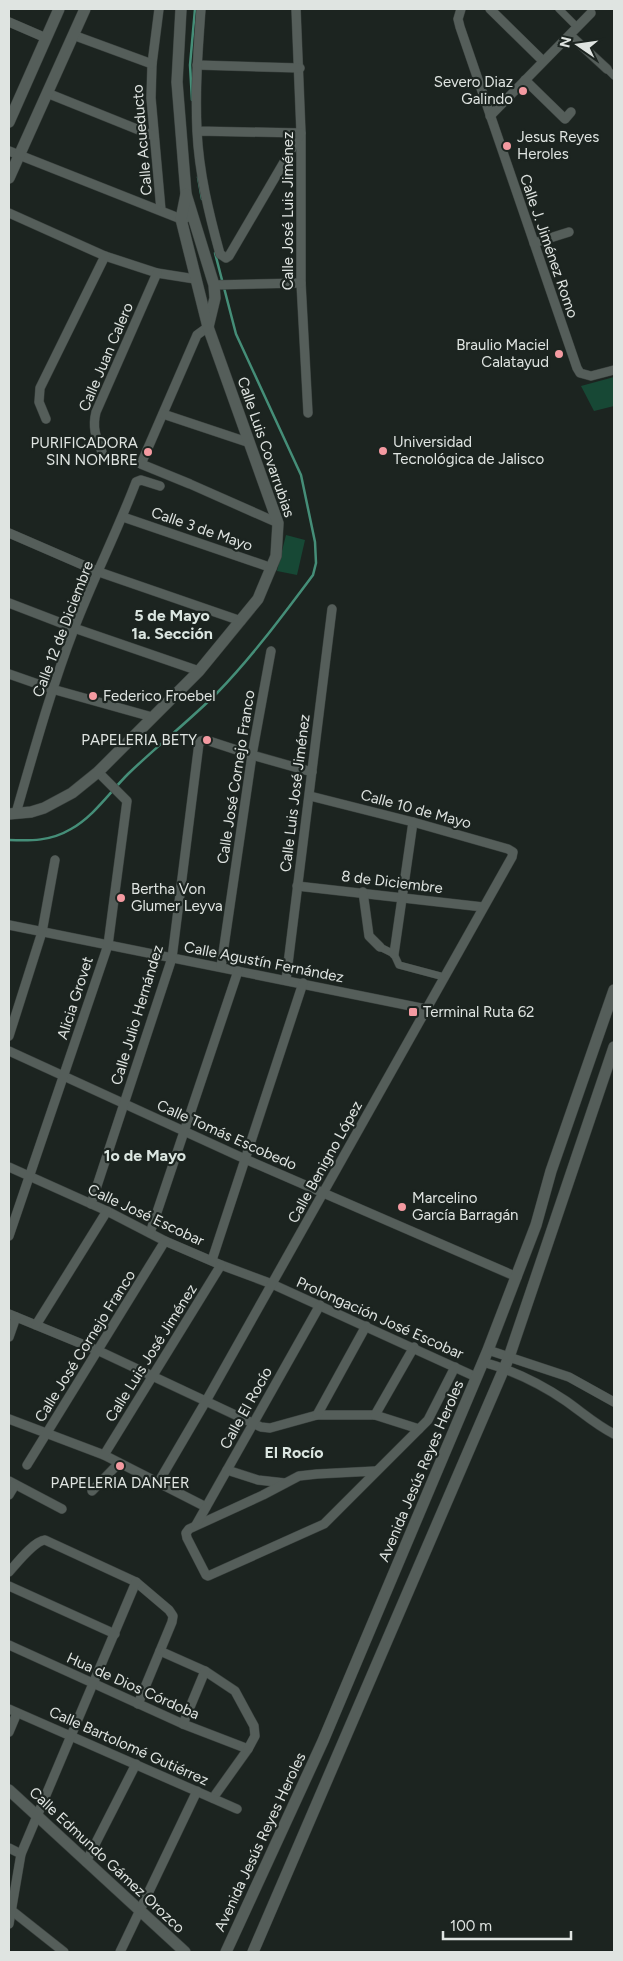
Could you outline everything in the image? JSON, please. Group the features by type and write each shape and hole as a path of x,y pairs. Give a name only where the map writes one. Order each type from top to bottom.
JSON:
{"street":[{"path":"9,122 59,9"},
{"path":"9,178 14,152 47,93 85,9"},
{"name":"Calle Acueducto","path":"158,9 152,64 151,98 161,210"},
{"name":"Calle Luis Covarrubias","path":"12,814 44,808 58,802 101,775 152,717 199,671 258,599 272,568 278,544 278,522 208,327 196,280 187,218 177,82 181,9"},
{"path":"197,131 301,133 229,256 226,258 223,258 220,254 213,227 202,175 197,131 197,65 201,9"},
{"name":"Calle José Luis Jiménez","path":"296,9 300,68 302,283 308,414"},
{"path":"490,9 543,61"},
{"path":"559,9 577,27"},
{"name":"Calle J. Jiménez Romo","path":"457,10 460,27 577,368 585,376 614,370"},
{"path":"490,116 593,11"},
{"path":"9,22 46,38"},
{"path":"73,35 152,64"},
{"path":"570,35 611,72"},
{"path":"197,65 300,68"},
{"path":"525,80 565,119 571,112"},
{"path":"47,93 154,136"},
{"path":"14,152 161,210 187,218"},
{"path":"9,213 105,256 157,273 196,280"},
{"name":"Calle Luis Covarrubias","path":"187,218 216,285 208,327"},
{"path":"534,243 570,232"},
{"path":"46,419 39,402 40,388 105,256"},
{"name":"Calle Juan Calero","path":"102,452 94,434 93,423 96,412 157,273"},
{"path":"216,285 302,283"},
{"path":"208,327 197,335 140,464 278,522"},
{"path":"163,414 250,443"},
{"name":"Calle 12 de Diciembre","path":"12,814 52,689 74,628 138,480 160,486"},
{"name":"Calle 3 de Mayo","path":"123,517 272,568"},
{"path":"9,533 98,572 241,621"},
{"path":"9,603 74,628 199,671"},
{"name":"Calle Luis José Jiménez","path":"286,980 332,609"},
{"name":"Calle José Cornejo Franco","path":"220,967 252,755 271,651"},
{"path":"9,674 52,689 152,717"},
{"name":"Calle Julio Hernández","path":"91,1204 172,958 198,746 201,741 206,740 252,755"},
{"path":"252,755 312,772"},
{"name":"Alicia Grovet","path":"9,1236 108,945 127,801 101,775"},
{"name":"Calle 10 de Mayo","path":"310,796 413,822 513,852"},
{"path":"413,822 394,954 399,965 444,977"},
{"name":"Calle Benigno López","path":"158,1483 512,858 513,852"},
{"path":"9,1036 42,932 55,860"},
{"name":"8 de Diciembre","path":"298,886 401,896 483,907"},
{"path":"363,892 369,936 380,947 394,954"},
{"name":"Calle Agustín Fernández","path":"9,925 426,1008"},
{"path":"150,1233 238,971"},
{"path":"212,1260 303,984"},
{"name":"Avenida Jesús Reyes Heroles","path":"226,1952 324,1741 488,1350 536,1225 551,1172 614,990"},
{"path":"253,1952 506,1363 614,1047"},
{"name":"Calle Tomás Escobedo","path":"9,1051 245,1159 517,1277"},
{"name":"Calle José Escobar","path":"9,1167 107,1211 165,1241 272,1284"},
{"path":"36,1325 107,1211"},
{"name":"Calle José Cornejo Franco","path":"27,1465 99,1352 165,1241"},
{"name":"Calle Luis José Jiménez","path":"104,1455 221,1265"},
{"name":"Prolongación José Escobar","path":"272,1284 414,1347 476,1377"},
{"name":"Calle El Rocío","path":"196,1525 320,1305"},
{"path":"9,1336 12,1316 153,1376 253,1424 270,1428 317,1415 375,1415 419,1429"},
{"path":"317,1415 366,1326"},
{"path":"375,1415 414,1347"},
{"path":"488,1350 566,1401 601,1428 614,1434"},
{"path":"483,1362 506,1363 569,1377 614,1402"},
{"path":"375,1471 299,1476 263,1495 196,1525 186,1533 208,1576 324,1524 432,1414 455,1367"},
{"path":"9,1419 104,1455 206,1507"},
{"path":"92,1490 119,1463"},
{"path":"227,1470 258,1480 285,1482"},
{"path":"9,1495 12,1483 62,1509"},
{"path":"9,1572 42,1540 49,1541 136,1582 169,1610 173,1616 138,1704"},
{"path":"9,1921 22,1854 136,1582"},
{"path":"9,1586 115,1634"},
{"name":"Hua de Dios Córdoba","path":"9,1645 183,1724 248,1749"},
{"path":"160,1651 205,1671 239,1695 254,1726 255,1736 248,1749 213,1798"},
{"path":"183,1724 205,1671"},
{"path":"9,1732 13,1711"},
{"name":"Calle Bartolomé Gutiérrez","path":"13,1711 237,1809"},
{"path":"86,1862 136,1764"},
{"name":"Calle Edmundo Gámez Orozco","path":"9,1790 184,1952"},
{"path":"120,1952 197,1791"},
{"path":"9,1848 22,1854"},
{"path":"11,1910 64,1952"}],"green space":[{"path":"614,377 614,406 594,411 581,386"},
{"path":"286,535 305,540 297,575 277,571"}],"waterway":[{"path":"192,100 190,65 195,9"},
{"path":"198,177 202,199"},
{"path":"9,840 33,840 56,836 87,818 128,774 217,693 267,636 313,575 316,563 315,542 301,475 236,334 215,253"}],"place":[{"name":"Severo Diaz Galindo","path":"523,91"},
{"name":"Jesus Reyes Heroles","path":"507,146"},
{"name":"Braulio Maciel Calatayud","path":"559,354"},
{"name":"Universidad Tecnológica de Jalisco","path":"383,451"},
{"name":"PURIFICADORA SIN NOMBRE","path":"148,452"},
{"name":"Federico Froebel","path":"93,696"},
{"name":"PAPELERIA BETY","path":"207,740"},
{"name":"Bertha Von Glumer Leyva","path":"121,898"},
{"name":"Terminal Ruta 62","path":"413,1012"},
{"name":"Marcelino García Barragán","path":"402,1207"},
{"name":"PAPELERIA DANFER","path":"120,1466"}],"district":[{"name":"5 de Mayo 1a. Sección","path":"172,624"},
{"name":"1o de Mayo","path":"145,1155"},
{"name":"El Rocío","path":"294,1452"}]}
